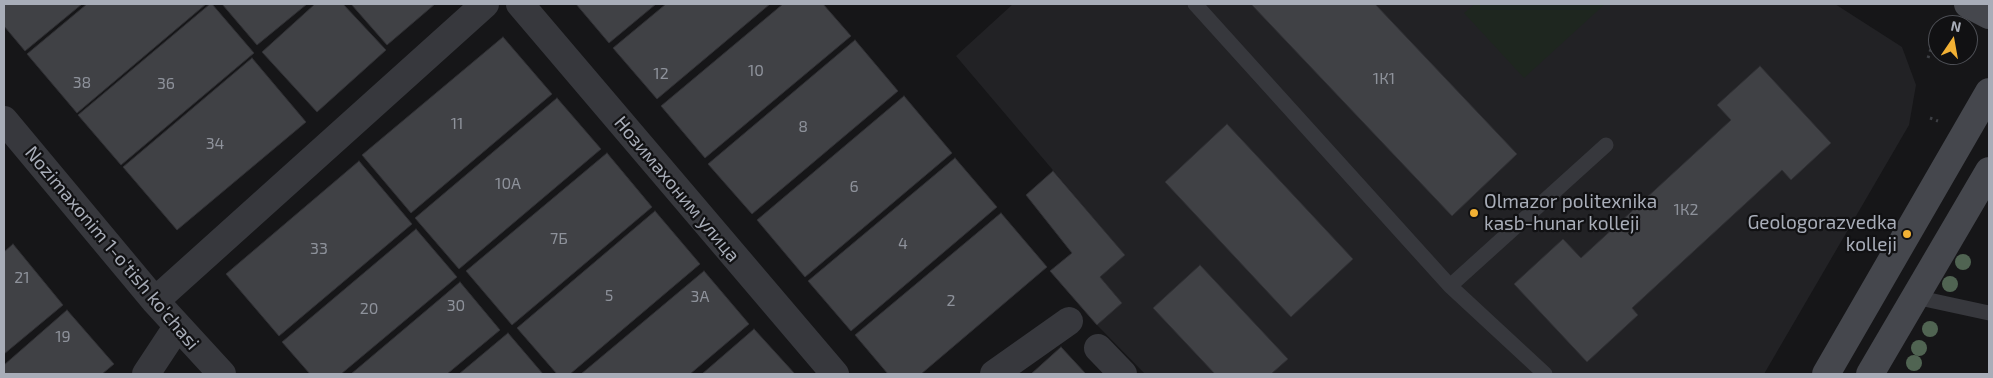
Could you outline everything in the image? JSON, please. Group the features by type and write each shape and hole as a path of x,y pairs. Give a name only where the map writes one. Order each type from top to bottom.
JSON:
{"main road":[{"path":"1968,4 1989,15"},
{"path":"1826,374 1989,92"},
{"path":"1870,374 1989,171"}],"street":[{"path":"155,301 485,4"},
{"name":"Нозимахоним улица","path":"520,4 835,374"},
{"name":"Nozimaxonim 1-o'tish ko'chasi","path":"4,120 177,327 222,374"},
{"path":"994,374 1069,321"},
{"path":"146,374 177,327"},
{"path":"1098,348 1123,374"}],"lane":[{"path":"1195,4 1450,286 1545,374"},
{"path":"1450,286 1606,145"},
{"path":"1915,297 1989,313"}],"shaded area":[{"name":"Оlmazor politexnika kasb-hunar kolleji","path":"1013,4 1835,4 1902,47 1916,85 1909,125 1764,374 1145,374 1097,325 1122,303 1100,277 1125,255 956,56"},
{"path":"1475,4 1605,4 1524,78 1464,13"}],"building":[{"path":"4,4 82,4 25,51 4,26"},
{"path":"87,4 206,4 77,113 27,54"},
{"path":"210,4 254,53 121,165 78,115"},
{"path":"222,4 307,4 257,45"},
{"path":"315,4 343,4 386,50 317,112 262,52"},
{"path":"351,4 435,4 387,45"},
{"path":"576,4 656,4 609,43"},
{"path":"666,4 770,4 657,99 613,48"},
{"path":"783,4 823,4 851,36 705,158 661,106"},
{"path":"1251,4 1375,4 1517,154 1452,216"},
{"path":"503,37 552,94 411,213 362,155"},
{"path":"855,40 898,91 752,214 708,164"},
{"path":"252,58 306,122 177,230 123,167"},
{"path":"1760,66 1831,143 1791,180 1782,170 1632,308 1638,315 1587,362 1514,284 1563,239 1581,258 1731,120 1717,105"},
{"path":"904,96 952,153 805,277 757,220"},
{"path":"557,98 601,149 459,269 415,218"},
{"path":"1227,124 1353,259 1291,317 1165,182"},
{"path":"607,153 652,207 512,325 466,271"},
{"path":"955,158 997,207 851,331 808,281"},
{"path":"359,161 412,224 279,336 226,274"},
{"path":"1053,171 1125,255 1100,277 1122,303 1097,325 1050,271 1072,253 1026,195"},
{"path":"655,211 700,264 570,374 557,374 517,328"},
{"path":"1001,213 1047,267 921,374 888,374 855,335"},
{"path":"416,229 457,277 341,374 310,374 282,342"},
{"path":"13,244 63,305 4,354 4,252"},
{"path":"1200,265 1288,359 1271,374 1215,374 1153,308"},
{"path":"704,271 749,324 690,374 581,374"},
{"path":"460,282 500,330 447,374 351,374"},
{"path":"67,310 114,364 102,374 4,374 4,365"},
{"path":"754,329 795,374 702,374"},
{"path":"508,333 543,374 459,374"},
{"path":"1061,347 1086,374 1031,374"}],"place":[{"name":"Оlmazor politexnika kasb-hunar kolleji","path":"1474,213"},
{"name":"Geologorazvedka kolleji","path":"1907,234"}]}
